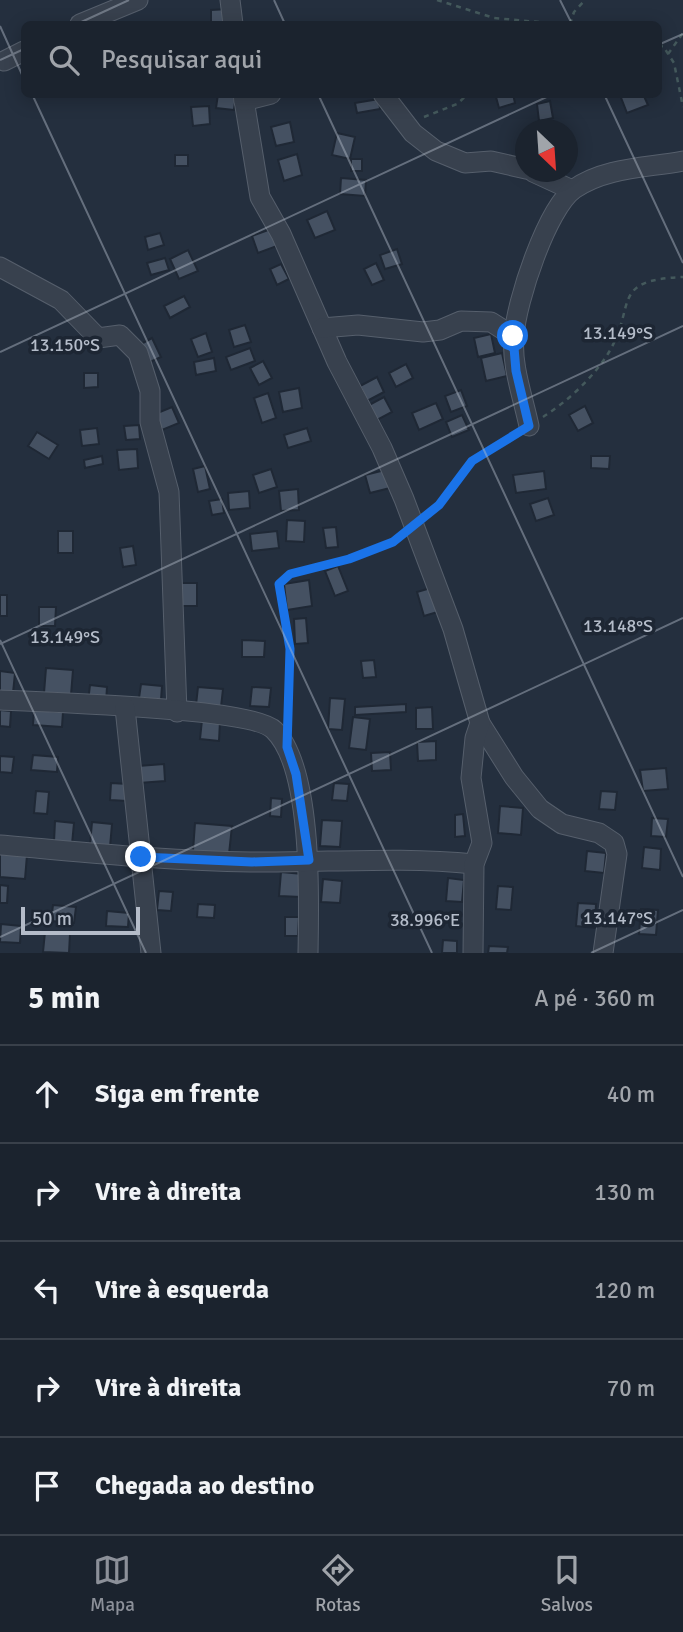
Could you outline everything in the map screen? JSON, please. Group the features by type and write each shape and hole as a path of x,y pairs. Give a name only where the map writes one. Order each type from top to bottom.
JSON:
{"street":[{"path":"87,21 138,0"},
{"path":"230,0 233,21"},
{"path":"4,61 21,52"},
{"path":"243,98 260,197 281,234 323,328 382,447 453,629 480,723 514,777 540,809 562,824 599,833 614,843 617,854 604,953"},
{"path":"386,98 412,133 436,152 465,163 491,161 515,166"},
{"path":"529,426 516,371 513,336 525,284 550,216 572,190 596,177 624,169 683,161"},
{"path":"555,182 572,190"},
{"path":"0,267 61,300 98,338 120,335 138,353 150,391 149,422 169,492 177,712"},
{"path":"323,328 358,326 423,332 440,330 461,321 491,322 513,336"},
{"path":"0,701 177,712 257,720 273,728 287,747 296,774 309,860 308,953"},
{"path":"125,708 151,953"},
{"path":"473,953 474,864 482,843 471,778 474,738 480,723"},
{"path":"0,845 141,857 252,862 420,858 474,864"}],"path":[{"path":"438,0 494,18 528,21"},
{"path":"571,21 573,12 585,0"},
{"path":"668,54 683,33"},
{"path":"662,46 674,63 683,107"},
{"path":"407,124 457,104 464,98"},
{"path":"287,747 290,649 279,584 290,574 349,559 393,542 439,505 472,461 566,402 609,352 624,304 636,286 656,278 683,277"}],"building":[{"path":"229,9 229,21 211,21 211,10"},
{"path":"217,98 236,98 234,110 216,108"},
{"path":"496,98 514,98 515,103 499,108"},
{"path":"621,98 645,98 648,105 627,113"},
{"path":"379,99 380,109 357,113 355,103"},
{"path":"550,101 553,118 539,119 537,104"},
{"path":"209,106 210,124 193,126 191,107"},
{"path":"290,122 294,142 276,146 271,127"},
{"path":"337,133 355,137 350,159 332,155"},
{"path":"297,154 302,175 284,181 278,160"},
{"path":"175,155 188,155 188,166 175,166"},
{"path":"351,159 362,159 362,171 351,171"},
{"path":"341,178 366,180 365,196 340,194"},
{"path":"327,211 335,230 315,238 307,220"},
{"path":"271,229 277,246 258,253 252,236"},
{"path":"160,233 164,245 148,250 145,237"},
{"path":"397,249 402,264 385,269 380,255"},
{"path":"188,250 198,271 179,279 170,259"},
{"path":"165,258 169,270 151,275 147,263"},
{"path":"376,263 384,280 372,285 364,269"},
{"path":"281,264 289,279 277,285 270,269"},
{"path":"184,296 190,307 170,318 164,306"},
{"path":"245,325 251,342 234,347 229,330"},
{"path":"206,333 212,352 198,357 191,339"},
{"path":"491,334 495,353 478,357 474,338"},
{"path":"152,338 161,357 150,362 141,344"},
{"path":"250,348 255,361 231,370 226,357"},
{"path":"502,353 507,376 486,381 481,358"},
{"path":"214,358 216,371 196,375 194,362"},
{"path":"263,361 272,378 259,385 250,368"},
{"path":"406,364 413,378 396,387 389,373"},
{"path":"84,373 98,373 98,387 84,388"},
{"path":"377,377 384,392 367,401 360,386"},
{"path":"299,388 302,408 283,412 279,392"},
{"path":"461,390 467,406 451,412 445,396"},
{"path":"268,393 276,418 262,423 254,398"},
{"path":"384,397 392,412 377,420 369,405"},
{"path":"436,403 443,419 419,430 412,413"},
{"path":"585,406 593,423 578,431 569,415"},
{"path":"172,407 179,423 162,430 155,414"},
{"path":"462,415 469,430 452,437 446,422"},
{"path":"139,425 140,439 126,440 124,426"},
{"path":"97,428 99,444 82,446 80,430"},
{"path":"307,428 311,441 288,448 284,435"},
{"path":"37,432 58,445 49,459 28,446"},
{"path":"137,449 138,468 119,470 117,450"},
{"path":"102,456 103,464 85,468 84,460"},
{"path":"591,456 610,456 609,469 591,468"},
{"path":"205,466 210,489 198,492 193,469"},
{"path":"271,469 277,487 259,493 253,475"},
{"path":"385,470 390,488 370,493 365,475"},
{"path":"544,471 546,489 516,493 513,475"},
{"path":"298,489 299,510 281,511 279,491"},
{"path":"249,491 250,508 229,510 228,493"},
{"path":"548,498 554,515 536,521 530,504"},
{"path":"222,499 224,513 212,515 209,501"},
{"path":"287,520 305,521 304,542 286,541"},
{"path":"336,527 338,547 326,548 323,528"},
{"path":"58,531 73,531 73,553 58,553"},
{"path":"277,531 279,548 252,551 250,534"},
{"path":"133,546 136,565 123,567 120,548"},
{"path":"338,566 348,591 335,596 325,571"},
{"path":"309,580 312,606 287,610 284,584"},
{"path":"177,583 197,583 197,606 177,606"},
{"path":"434,587 441,611 424,616 417,592"},
{"path":"0,595 7,595 7,616 0,616"},
{"path":"39,607 56,607 55,626 39,626"},
{"path":"306,618 308,643 295,644 294,619"},
{"path":"242,640 265,641 264,657 242,657"},
{"path":"374,660 376,677 363,678 361,661"},
{"path":"46,668 73,670 71,695 44,693"},
{"path":"0,671 15,673 13,693 0,692"},
{"path":"141,684 162,686 161,700 139,698"},
{"path":"90,685 107,687 106,703 88,702"},
{"path":"198,687 223,689 221,707 196,705"},
{"path":"252,687 271,688 269,707 250,706"},
{"path":"330,698 345,699 342,730 328,729"},
{"path":"406,704 406,712 355,715 355,707"},
{"path":"432,707 433,729 416,729 416,708"},
{"path":"0,710 11,711 10,727 0,726"},
{"path":"34,710 63,712 62,727 33,725"},
{"path":"353,717 370,719 366,750 349,748"},
{"path":"202,720 220,721 219,741 200,739"},
{"path":"436,741 436,760 418,761 417,742"},
{"path":"390,752 391,770 372,771 371,753"},
{"path":"33,755 58,757 57,772 31,770"},
{"path":"0,756 14,757 12,773 0,772"},
{"path":"164,764 165,781 139,783 138,766"},
{"path":"666,768 668,789 643,791 640,770"},
{"path":"111,783 128,784 127,801 110,800"},
{"path":"334,783 349,784 347,801 332,800"},
{"path":"36,791 49,792 47,814 34,813"},
{"path":"601,791 617,792 615,810 599,809"},
{"path":"271,798 282,799 281,817 270,816"},
{"path":"500,806 523,808 521,835 498,833"},
{"path":"463,814 465,836 455,837 455,815"},
{"path":"652,818 668,819 666,837 651,836"},
{"path":"322,820 342,821 340,847 320,846"},
{"path":"55,821 74,823 72,844 54,842"},
{"path":"92,822 112,824 110,847 90,845"},
{"path":"195,823 232,826 229,854 193,851"},
{"path":"644,847 661,849 660,870 642,868"},
{"path":"587,851 606,853 604,873 585,871"},
{"path":"0,853 27,855 25,879 0,877"},
{"path":"281,872 303,874 301,897 279,896"},
{"path":"448,878 464,880 462,902 446,901"},
{"path":"323,879 342,881 340,903 321,902"},
{"path":"0,885 8,886 7,903 0,903"},
{"path":"498,886 513,887 511,910 496,909"},
{"path":"159,891 173,892 171,911 157,910"},
{"path":"578,903 596,904 595,928 576,926"},
{"path":"198,904 215,905 214,918 197,917"},
{"path":"53,905 76,907 74,923 51,921"},
{"path":"641,909 658,910 656,935 639,934"},
{"path":"107,911 129,913 128,927 106,926"},
{"path":"285,917 299,917 298,936 285,936"},
{"path":"1,924 21,926 20,943 0,942"},
{"path":"45,932 70,934 69,953 43,952"},
{"path":"443,940 457,941 457,953 442,953"},
{"path":"489,946 508,947 507,953 488,953"}],"route":[{"path":"141,857 252,862 309,860 296,774 287,747 290,649 279,584 290,574 349,559 393,542 439,505 472,461 529,426 516,371 513,336"}]}
